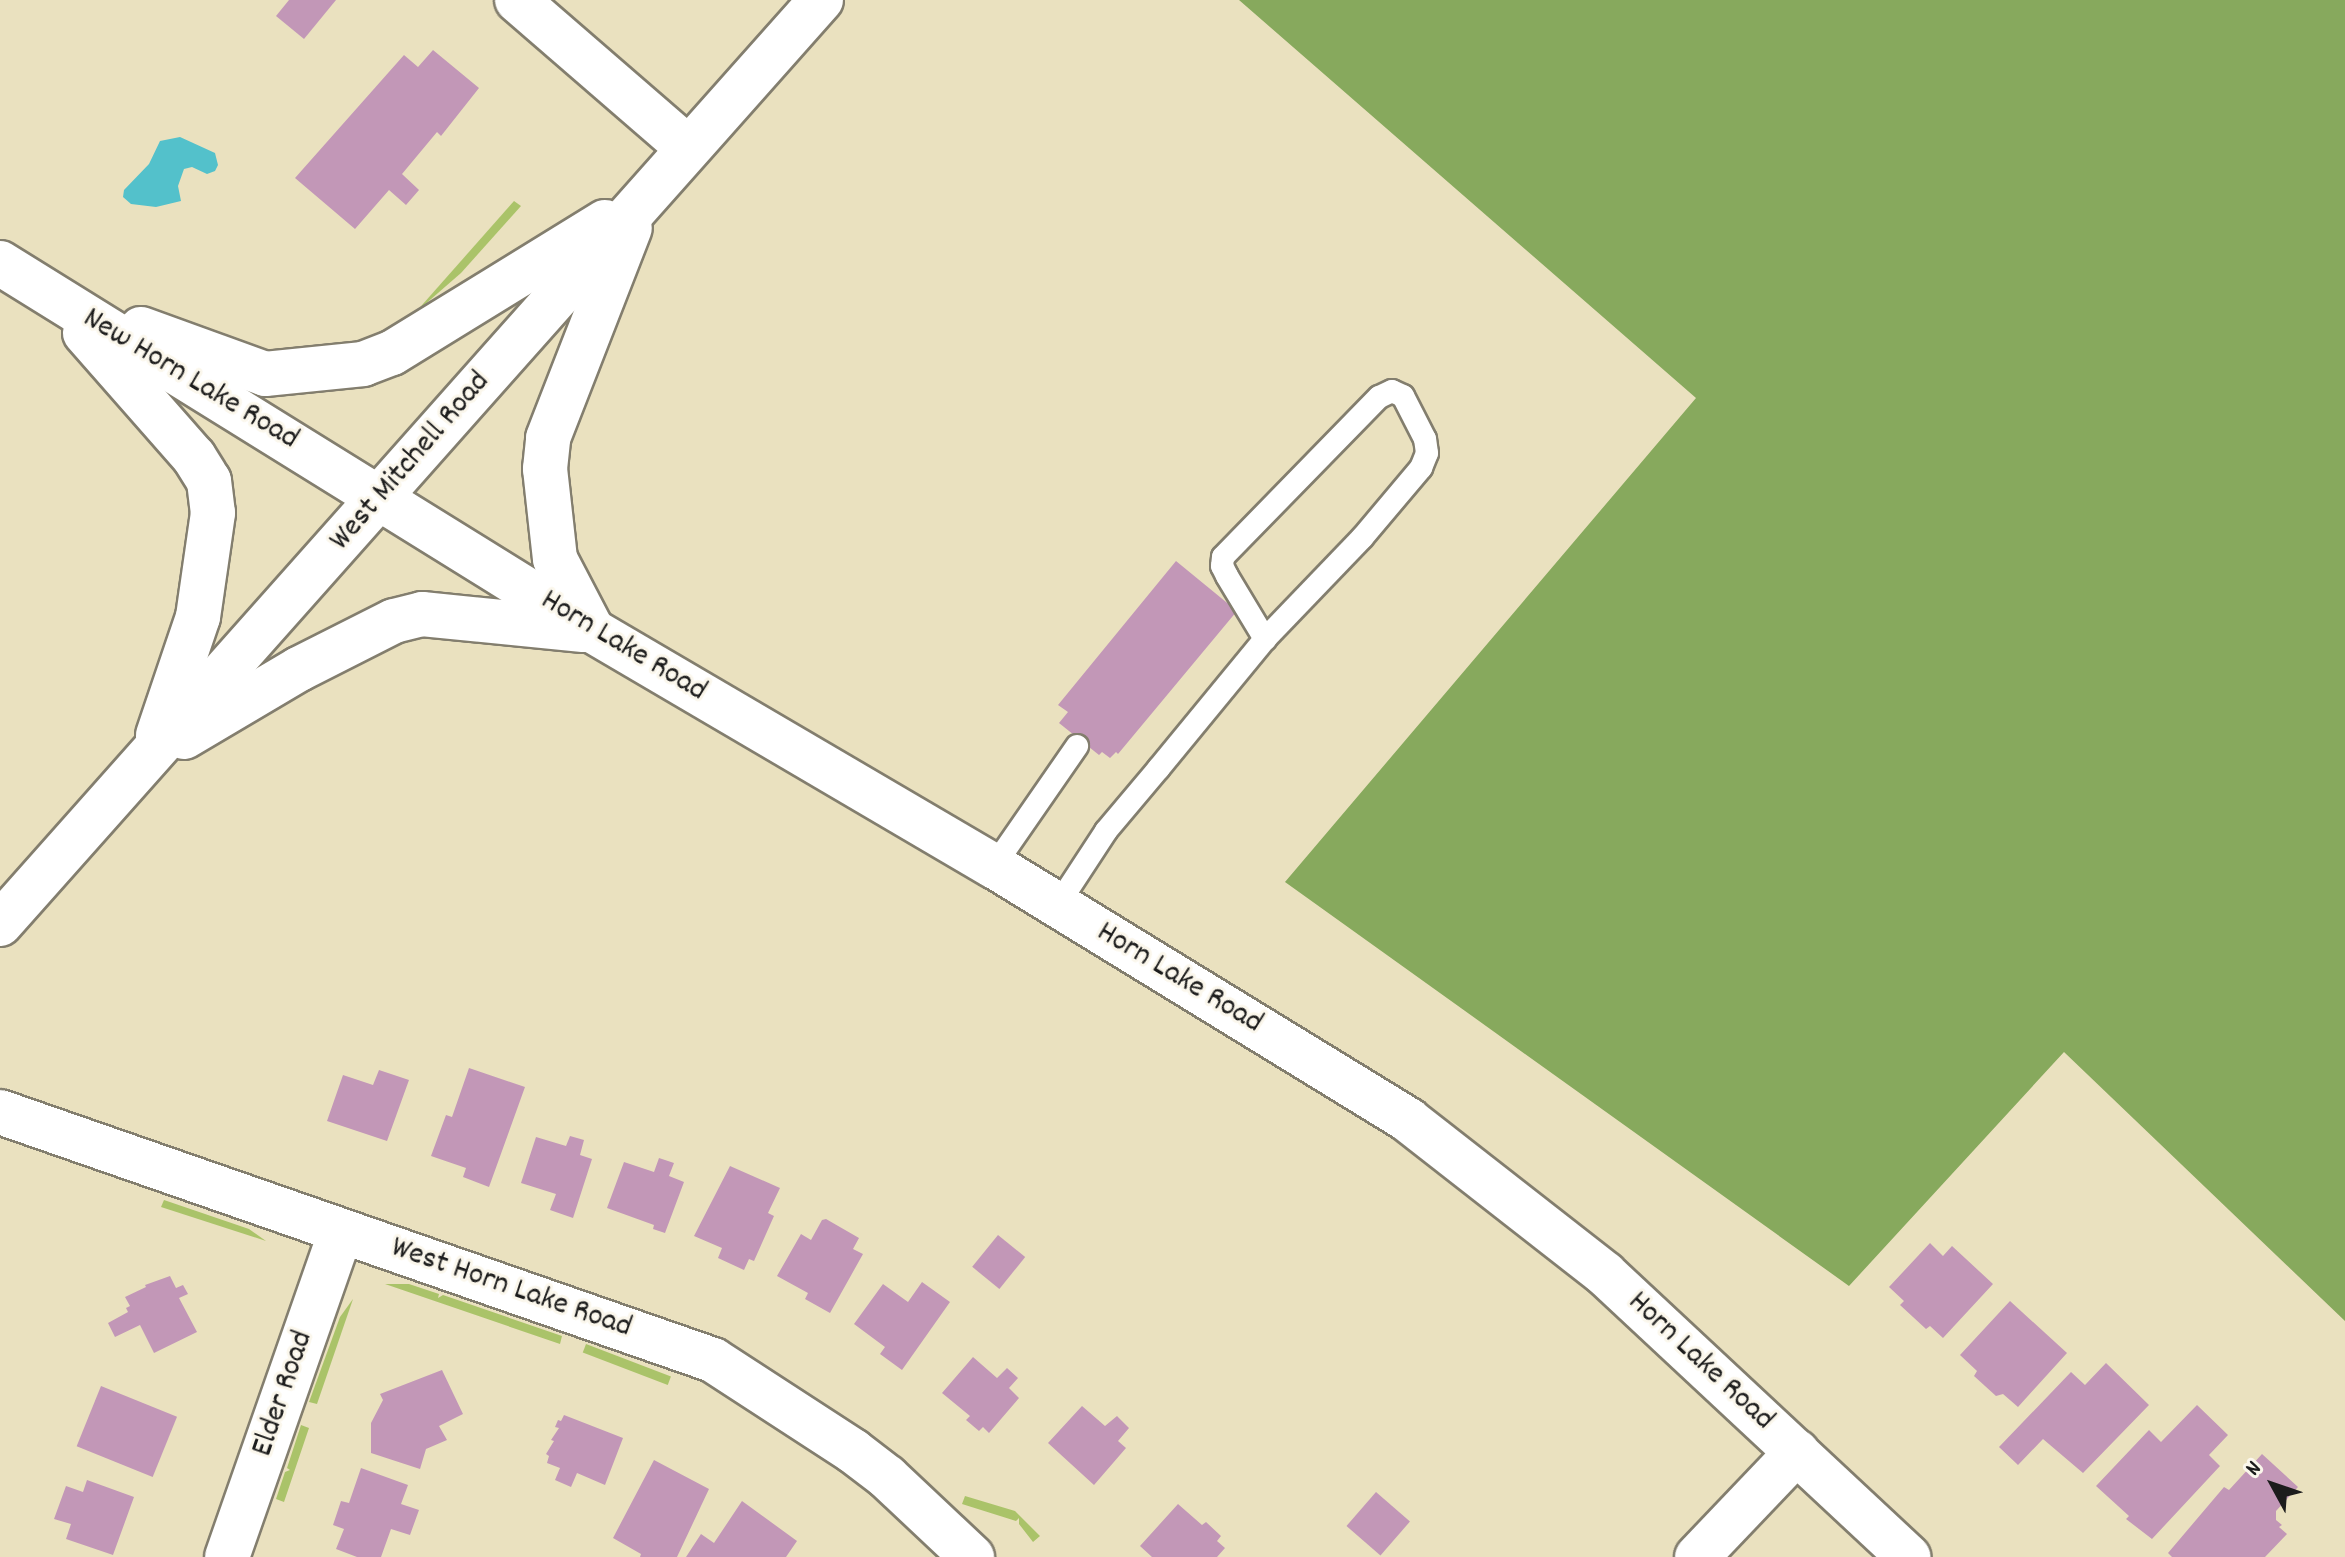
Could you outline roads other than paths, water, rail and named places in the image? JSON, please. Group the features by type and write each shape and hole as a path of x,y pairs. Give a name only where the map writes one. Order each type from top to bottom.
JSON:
{"main road":[{"path":"517,0 688,148"},
{"name":"West Mitchell Road","path":"0,924 821,0"},
{"path":"55,298 265,374 363,364 392,353 641,200"},
{"path":"593,631 555,559 545,469 548,438 641,200"},
{"name":"New Horn Lake Road","path":"0,263 379,497"},
{"path":"55,298 194,457 209,481 213,513 198,617 151,757"},
{"name":"Horn Lake Road","path":"379,497 593,631 994,866 1408,1120 1467,1163 1605,1274 1909,1557"},
{"path":"151,757 299,669 394,621 422,614 593,631"},
{"name":"West Horn Lake Road","path":"0,1112 713,1360 853,1451 972,1557"},
{"name":"Elder Road","path":"227,1557 341,1231"},
{"path":"1697,1557 1797,1452"}],"lane":[{"path":"1057,906 1106,831 1265,639 1362,538 1421,468 1427,453 1425,439 1403,396 1392,391 1379,397 1223,557 1222,566 1227,576 1265,639"},
{"path":"994,866 1077,746"}],"water":[{"path":"180,137 215,153 218,165 215,171 207,174 192,167 184,169 178,186 181,201 156,207 131,204 123,197 124,190 149,164 160,141"}]}
